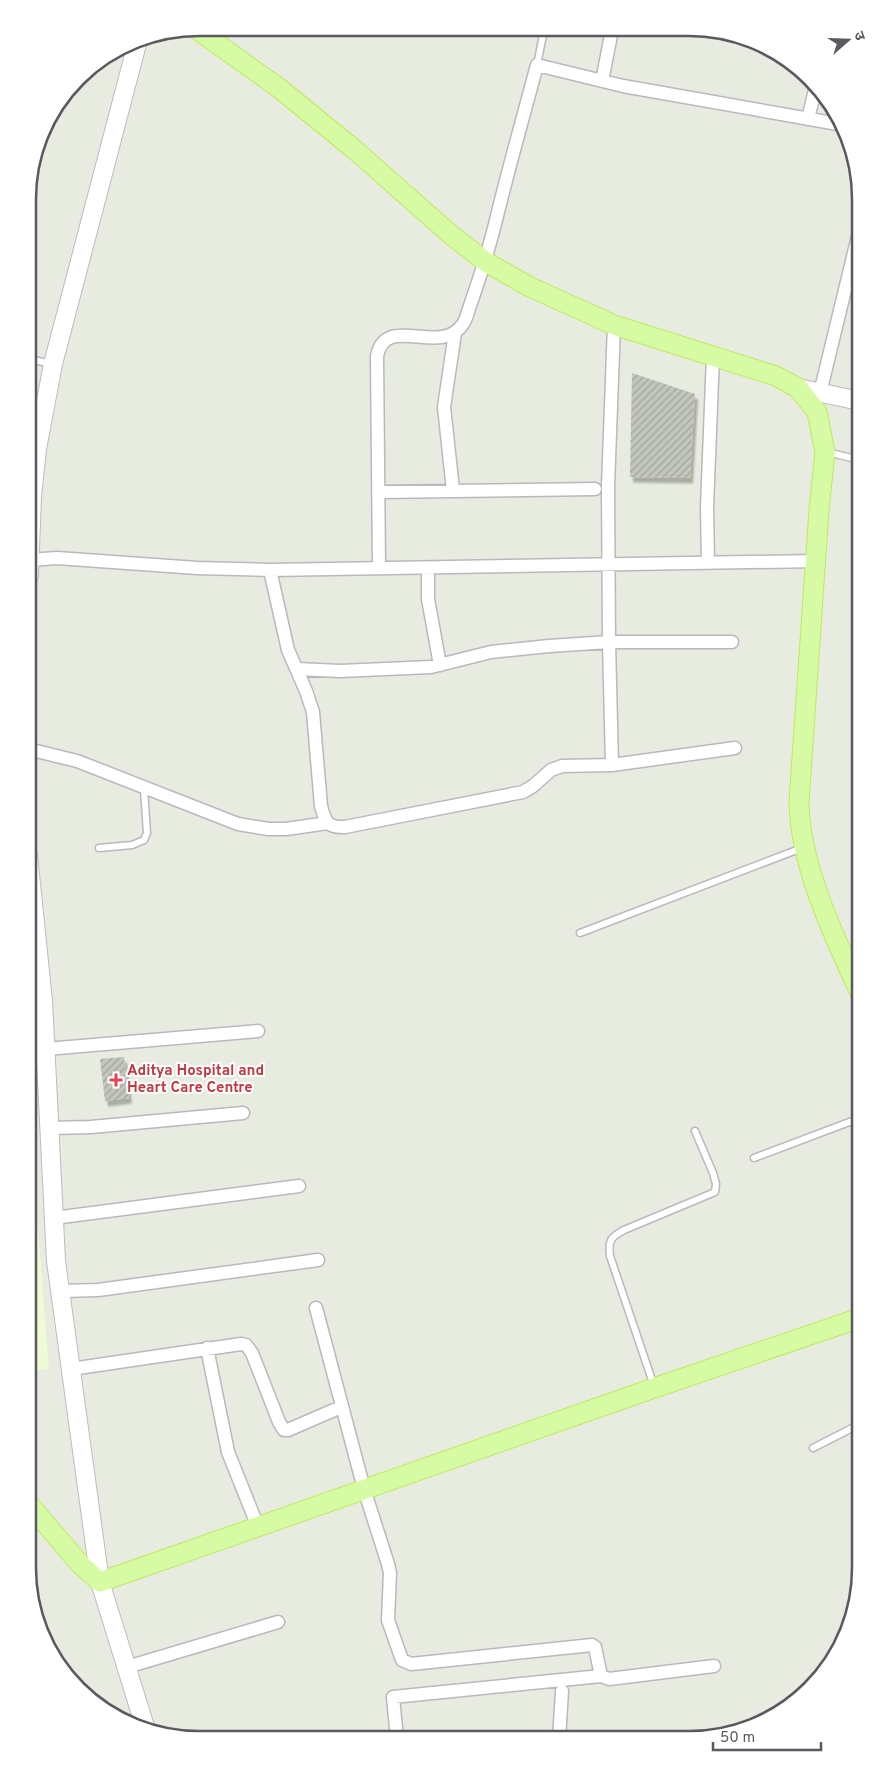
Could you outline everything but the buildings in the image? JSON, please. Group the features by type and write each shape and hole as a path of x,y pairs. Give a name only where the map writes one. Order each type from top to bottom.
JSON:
{"main road":[{"path":"207,36 227,49 355,150 450,234 486,262 530,287 614,325 776,376 798,388 817,412 825,452 819,510 799,822 812,874 839,947 851,974"},
{"path":"36,1512 80,1564 100,1582 851,1321"}],"street":[{"path":"602,81 611,36"},
{"path":"37,451 53,364 135,50"},
{"path":"378,568 377,356 379,347 383,340 392,336 442,338 455,333 463,324 486,262 536,65 675,96 833,123"},
{"path":"808,119 814,95"},
{"path":"820,393 852,261"},
{"path":"612,766 608,642 608,486 614,325"},
{"path":"453,490 444,407 455,333"},
{"path":"708,563 707,507 713,355"},
{"path":"798,388 852,400"},
{"path":"378,492 595,489"},
{"path":"37,566 63,559 198,568 270,570 816,561"},
{"path":"428,568 428,599 440,665"},
{"path":"270,570 288,650 297,669 312,712 321,806 324,817 335,828 345,828 523,792 551,770 562,766 612,766 735,748"},
{"path":"297,669 340,671 440,665 491,652 608,642 732,642"},
{"path":"37,751 77,761 144,789 252,828 286,829 328,823"},
{"path":"36,1004 46,1048 56,1261 100,1582 143,1720"},
{"path":"46,1048 258,1031"},
{"path":"49,1128 90,1127 243,1113"},
{"path":"54,1218 299,1186"},
{"path":"60,1291 98,1290 318,1260"},
{"path":"316,1308 364,1489 388,1564 390,1573 388,1620 402,1660 411,1664 592,1644 595,1647 601,1676"},
{"path":"71,1368 242,1344 250,1349 279,1422 284,1430 342,1407"},
{"path":"207,1348 228,1452 258,1527"},
{"path":"126,1668 278,1622"},
{"path":"396,1731 393,1697 601,1676 609,1679 714,1666"},
{"path":"560,1731 562,1691"}],"lane":[{"path":"536,65 543,36"},
{"path":"37,360 53,364"},
{"path":"825,452 852,458"},
{"path":"100,848 132,845 144,840 147,833 144,789"},
{"path":"580,933 804,847"},
{"path":"754,1158 851,1121"},
{"path":"654,1388 608,1245 614,1236 624,1230 715,1192 715,1179 695,1130"},
{"path":"813,1448 851,1429"}],"shaded area":[{"path":"36,1208 49,1369 36,1370"}],"place":[{"name":"Aditya Hospital and Heart Care Centre","path":"116,1080"}]}
